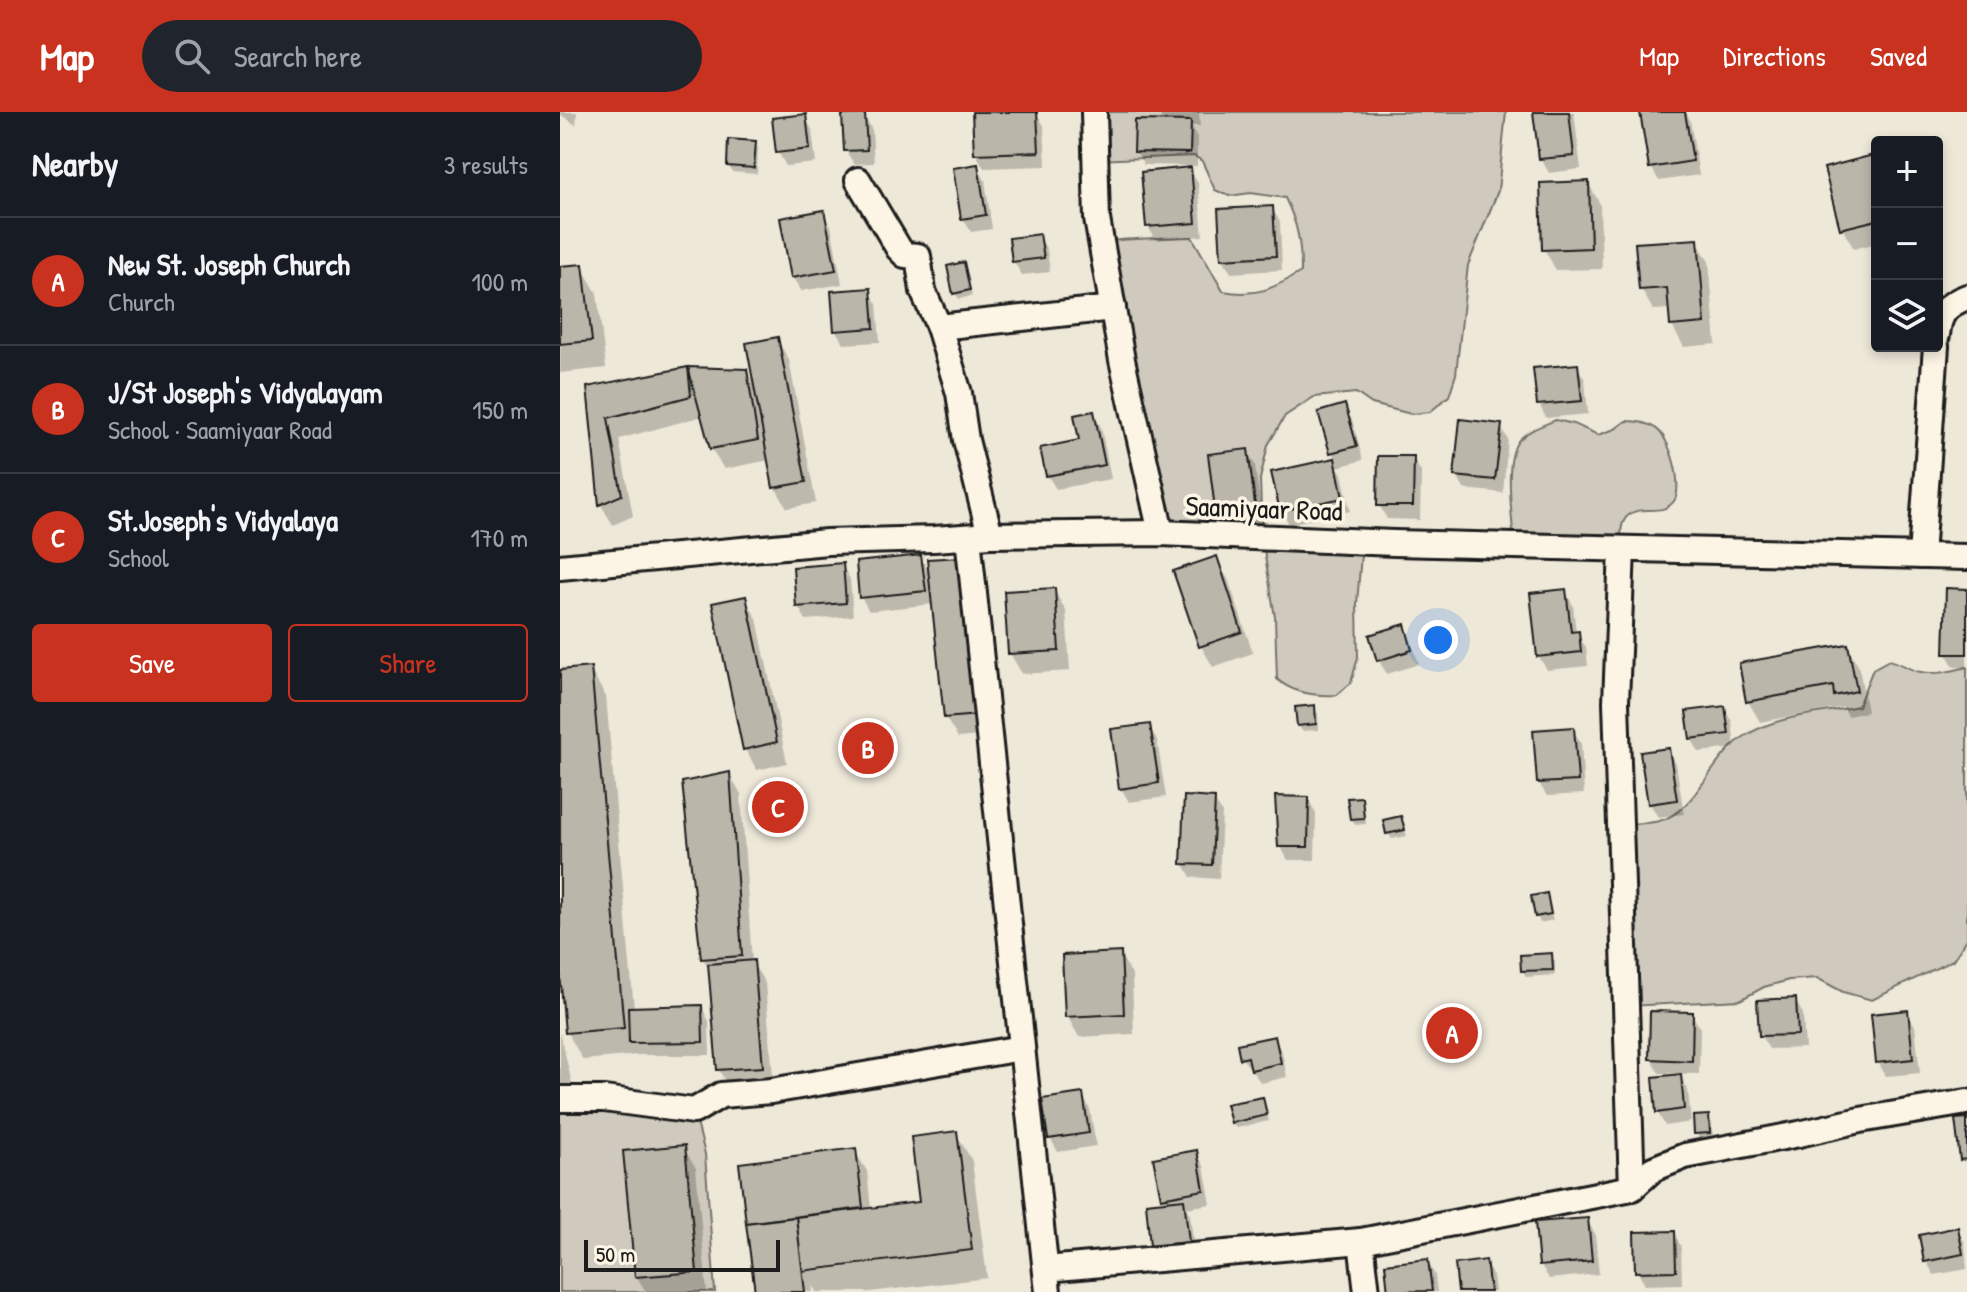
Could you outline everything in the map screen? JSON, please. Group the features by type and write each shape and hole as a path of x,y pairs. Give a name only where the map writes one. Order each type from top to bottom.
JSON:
{"street":[{"path":"1094,112 1097,219 1122,360 1161,533"},
{"path":"858,180 899,249 905,255 918,256 923,291 939,327 959,393 979,536 1021,1048 1047,1281 1361,1241 1632,1188 1653,1169 1685,1156 1860,1120 1967,1102"},
{"path":"1943,312 1950,304 1967,297"},
{"path":"939,327 1113,308"},
{"path":"1921,556 1936,352"},
{"name":"Saamiyaar Road","path":"560,567 827,542 1161,533 1967,557"},
{"path":"1622,549 1616,702 1632,1188"},
{"path":"560,1099 604,1099 694,1111 721,1095 771,1091 1021,1048"},
{"path":"1361,1241 1367,1292"}],"shaded area":[{"path":"1094,112 1506,112 1498,191 1468,265 1456,374 1449,396 1430,412 1411,414 1372,404 1356,393 1314,397 1285,416 1268,445 1260,479 1262,537 1362,542 1357,604 1358,657 1351,683 1337,695 1305,693 1277,679 1275,617 1262,538 1161,533 1101,242 1192,237 1223,291 1255,292 1273,287 1301,272 1298,234 1289,207 1285,198 1251,193 1229,196 1215,190 1202,161 1194,156 1095,160"},
{"path":"1556,420 1598,435 1626,421 1641,422 1655,428 1666,441 1674,462 1677,494 1674,501 1663,509 1636,511 1625,519 1621,533 1622,549 1514,546 1510,477 1513,450 1526,434"},
{"path":"1889,660 1927,673 1967,667 1967,939 1953,960 1872,1000 1843,992 1817,978 1789,980 1764,987 1740,1000 1628,1006 1622,824 1659,821 1684,807 1722,757 1745,736 1758,729 1785,719 1858,706 1873,669"},
{"path":"560,1099 694,1111 705,1154 715,1292 560,1292"}],"building":[{"path":"972,112 1037,112 1039,152 974,154"},
{"path":"1533,112 1569,112 1574,156 1539,159"},
{"path":"1640,112 1685,112 1693,161 1649,168"},
{"path":"806,114 810,149 776,153 772,118"},
{"path":"865,114 867,150 844,151 842,115"},
{"path":"1135,120 1191,121 1190,153 1134,152"},
{"path":"728,139 756,141 754,168 727,166"},
{"path":"1871,156 1871,221 1840,229 1824,168"},
{"path":"978,164 986,215 961,219 953,168"},
{"path":"1191,167 1196,223 1146,227 1141,172"},
{"path":"1589,181 1591,248 1542,250 1540,183"},
{"path":"1273,206 1276,256 1221,259 1218,209"},
{"path":"824,210 836,270 791,278 780,218"},
{"path":"1040,234 1044,258 1012,262 1009,238"},
{"path":"1698,239 1705,323 1670,326 1667,288 1639,290 1635,243"},
{"path":"964,262 970,290 953,294 947,266"},
{"path":"583,264 592,341 560,344 560,266"},
{"path":"871,288 874,328 834,331 831,291"},
{"path":"778,337 806,482 773,488 746,343"},
{"path":"1578,364 1582,401 1537,405 1533,368"},
{"path":"688,367 691,396 608,418 622,495 599,505 587,387"},
{"path":"688,367 747,369 758,440 710,449"},
{"path":"1345,404 1357,446 1330,453 1318,412"},
{"path":"1094,411 1105,465 1046,476 1040,448 1079,440 1074,415"},
{"path":"1460,419 1502,424 1495,480 1454,476"},
{"path":"1248,449 1256,512 1216,517 1208,454"},
{"path":"1378,456 1414,456 1413,506 1377,506"},
{"path":"1335,458 1343,498 1280,511 1271,472"},
{"path":"921,555 926,591 859,598 856,562"},
{"path":"1217,556 1242,632 1199,647 1173,571"},
{"path":"962,557 978,715 944,718 927,559"},
{"path":"843,563 846,603 796,607 793,567"},
{"path":"1055,588 1059,651 1008,654 1004,591"},
{"path":"1946,588 1967,589 1967,654 1944,654"},
{"path":"1566,589 1571,632 1579,631 1581,652 1537,657 1530,593"},
{"path":"746,596 777,742 743,750 712,603"},
{"path":"1405,624 1412,650 1377,661 1369,635"},
{"path":"1848,644 1857,691 1834,696 1833,686 1746,702 1739,663"},
{"path":"591,667 624,1028 565,1033 560,972 560,670"},
{"path":"1315,705 1316,724 1297,726 1295,707"},
{"path":"1725,706 1729,734 1690,739 1686,711"},
{"path":"1150,724 1159,783 1119,789 1111,729"},
{"path":"1574,727 1578,781 1537,783 1533,730"},
{"path":"1669,748 1677,800 1648,804 1640,752"},
{"path":"730,772 742,956 701,959 682,782"},
{"path":"1184,796 1215,798 1212,865 1181,864"},
{"path":"1275,796 1309,797 1308,847 1278,847"},
{"path":"1362,797 1364,818 1350,819 1347,798"},
{"path":"1401,816 1405,830 1386,834 1383,820"},
{"path":"1547,893 1551,914 1535,917 1531,896"},
{"path":"1121,952 1124,1014 1065,1017 1062,955"},
{"path":"1552,953 1553,970 1521,971 1520,955"},
{"path":"754,960 763,1067 717,1070 708,964"},
{"path":"1796,998 1798,1035 1759,1036 1757,1000"},
{"path":"702,1005 703,1042 629,1043 628,1007"},
{"path":"1908,1010 1913,1059 1876,1063 1871,1014"},
{"path":"1650,1011 1693,1012 1692,1061 1649,1059"},
{"path":"1275,1036 1281,1063 1251,1070 1248,1057 1240,1059 1237,1044"},
{"path":"1681,1074 1684,1109 1656,1113 1653,1077"},
{"path":"1083,1093 1089,1133 1048,1139 1042,1099"},
{"path":"1263,1097 1267,1115 1231,1123 1226,1104"},
{"path":"1709,1115 1710,1133 1694,1134 1693,1116"},
{"path":"1967,1118 1967,1159 1960,1160 1955,1119"},
{"path":"957,1131 972,1250 802,1271 796,1217 919,1202 911,1137"},
{"path":"685,1145 697,1272 635,1277 623,1151"},
{"path":"856,1148 863,1208 746,1223 739,1163"},
{"path":"1197,1150 1204,1190 1161,1198 1153,1158"},
{"path":"1184,1199 1189,1242 1150,1246 1146,1203"},
{"path":"796,1217 805,1292 755,1292 746,1223"},
{"path":"1588,1218 1592,1261 1539,1266 1535,1222"},
{"path":"1958,1227 1963,1254 1924,1262 1919,1235"},
{"path":"1675,1231 1676,1271 1635,1272 1634,1232"},
{"path":"1428,1259 1432,1291 1388,1292 1385,1264"},
{"path":"1486,1260 1490,1292 1458,1292 1455,1264"}],"place":[{"name":"J/St Joseph's Vidyalayam","path":"868,748"},
{"name":"St.Joseph's Vidyalaya","path":"778,807"},
{"name":"New St. Joseph Church","path":"1452,1033"}]}
